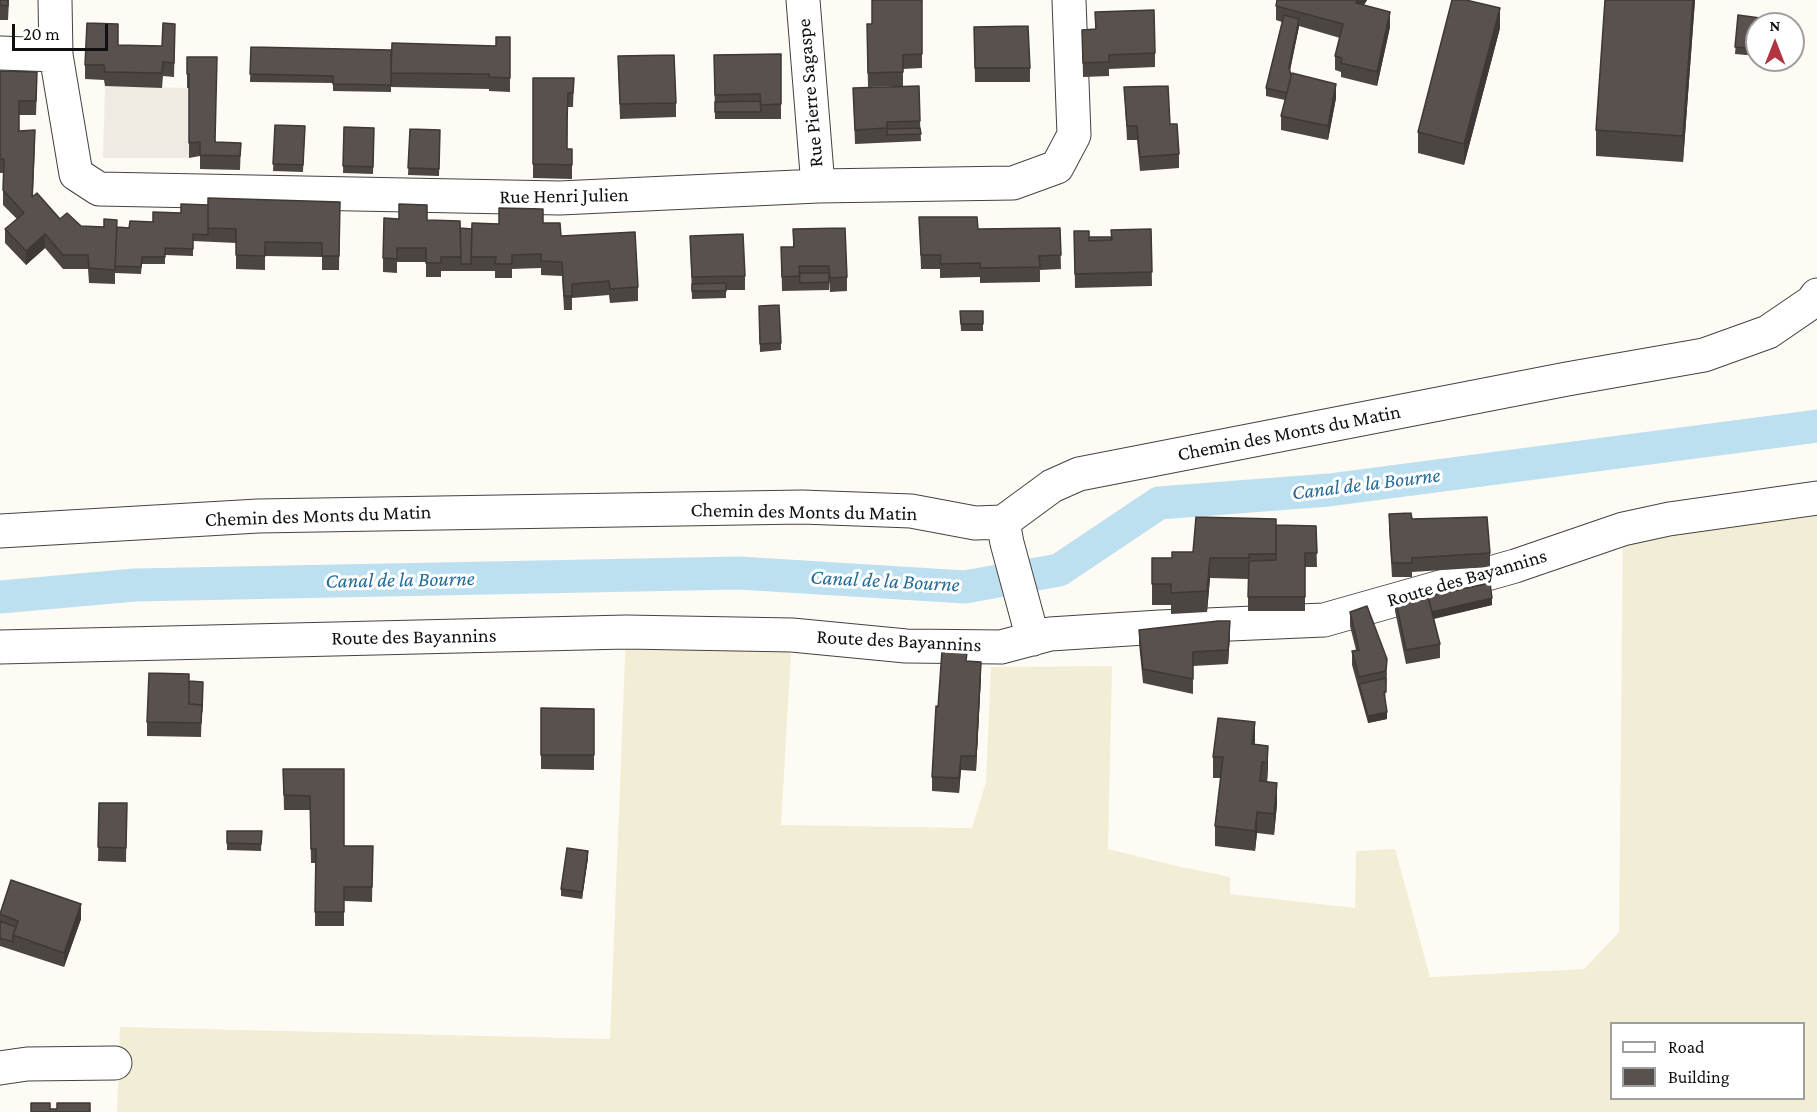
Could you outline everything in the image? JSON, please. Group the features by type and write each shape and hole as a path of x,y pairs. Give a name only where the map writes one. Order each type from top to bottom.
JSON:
{"street":[{"name":"Rue Henri Julien","path":"55,0 56,55 76,174 99,189 560,198 818,186 1013,183 1057,167 1074,135 1069,0"},
{"name":"Rue Pierre Sagaspe","path":"803,0 818,186"},
{"path":"0,53 56,55"},
{"name":"Chemin des Monts du Matin","path":"0,531 258,516 802,507 911,511 975,523 1005,533 1052,486 1079,474 1567,379 1704,355 1768,332 1812,302 1817,295"},
{"name":"Route des Bayannins","path":"0,647 626,632 792,635 906,646 1001,647 1030,627 1050,634 1324,620 1515,566 1623,529 1669,519 1817,498"},
{"path":"1005,533 1030,627"},
{"path":"9,1060 115,1063"}],"shaded area":[{"path":"105,86 189,88 189,158 103,158"},
{"path":"1817,498 1817,1112 117,1112 120,1027 610,1039 626,632 792,635 781,825 972,828 986,782 991,667 1112,666 1108,849 1230,877 1230,894 1355,908 1356,851 1395,849 1430,977 1584,969 1619,932 1623,529"}],"building":[{"path":"0,0 8,0 8,6 0,5"},
{"path":"872,0 922,0 922,54 903,55 903,72 868,73 867,24 872,24"},
{"path":"1277,0 1357,0 1356,3 1390,12 1377,72 1341,63 1342,58 1335,56 1343,24 1276,6"},
{"path":"1452,0 1466,0 1500,8 1464,144 1418,132"},
{"path":"1605,0 1693,0 1683,136 1596,130"},
{"path":"1154,10 1155,53 1109,55 1109,62 1083,63 1082,30 1096,29 1095,12"},
{"path":"1284,15 1299,19 1289,67 1291,76 1287,93 1266,88"},
{"path":"1738,15 1745,16 1745,48 1735,47"},
{"path":"87,23 118,24 118,45 162,46 163,23 175,24 174,63 163,62 162,73 105,72 104,65 85,65"},
{"path":"1028,26 1030,68 975,68 974,27"},
{"path":"496,37 510,37 510,78 489,77 489,74 391,73 392,43 496,46"},
{"path":"251,47 391,50 391,85 333,84 333,76 250,74"},
{"path":"781,54 781,104 761,105 760,94 715,95 714,55"},
{"path":"674,55 676,103 620,104 618,56"},
{"path":"187,57 217,57 215,142 241,143 240,156 200,155 200,142 189,143"},
{"path":"0,71 37,72 36,101 19,101 19,131 35,130 32,197 37,193 60,219 67,213 81,226 104,227 104,219 117,220 115,270 89,268 88,255 63,255 45,234 26,251 5,229 24,213 3,190 4,159 0,159"},
{"path":"1292,73 1336,84 1328,126 1281,116"},
{"path":"533,78 574,78 573,93 568,93 567,120 567,149 572,149 572,165 533,164"},
{"path":"919,86 920,121 887,122 887,128 855,130 853,88"},
{"path":"1168,86 1170,124 1177,124 1179,154 1140,157 1137,126 1127,126 1124,87"},
{"path":"760,101 761,112 715,112 715,102"},
{"path":"275,125 305,126 303,165 273,164"},
{"path":"344,127 374,128 373,167 343,166"},
{"path":"920,128 921,134 887,135 887,129"},
{"path":"410,129 440,130 439,169 408,168"},
{"path":"208,198 340,202 339,256 322,256 322,243 265,242 265,256 236,255 236,229 208,228"},
{"path":"181,204 208,205 208,235 193,234 193,249 165,248 165,257 142,257 141,267 115,266 117,227 129,228 130,221 153,222 153,212 181,213"},
{"path":"399,204 427,205 427,220 460,221 461,257 441,257 441,263 426,263 426,248 397,248 397,259 383,258 384,218 399,219"},
{"path":"499,208 543,209 543,223 560,223 561,236 635,232 638,287 610,289 609,281 572,284 572,296 564,296 562,262 541,261 541,254 512,255 512,264 495,264 496,257 471,257 472,223 499,224"},
{"path":"919,217 977,217 978,229 1060,228 1061,255 1039,256 1040,267 980,268 980,263 940,264 941,255 921,255"},
{"path":"460,228 472,229 471,264 461,264"},
{"path":"845,228 847,277 830,278 829,266 799,266 800,276 782,277 781,247 794,247 793,229"},
{"path":"1151,229 1152,272 1075,274 1074,231 1089,231 1089,241 1112,240 1111,230"},
{"path":"743,234 745,276 692,277 690,236"},
{"path":"1089,237 1111,237 1111,240 1089,241"},
{"path":"799,273 829,273 829,282 800,283"},
{"path":"726,283 726,291 692,291 692,284"},
{"path":"779,305 781,343 760,344 759,306"},
{"path":"960,311 983,311 983,324 961,324"},
{"path":"1411,513 1412,519 1487,517 1490,553 1412,558 1412,563 1392,563 1389,514"},
{"path":"1196,517 1276,519 1276,554 1249,554 1249,558 1210,558 1207,591 1171,593 1171,584 1152,584 1152,558 1172,558 1172,552 1193,552"},
{"path":"1276,525 1316,526 1317,553 1305,553 1305,597 1248,597 1249,561 1276,560"},
{"path":"1490,583 1492,598 1432,612 1428,596"},
{"path":"1426,589 1440,644 1406,650 1395,597"},
{"path":"1367,606 1387,659 1386,671 1359,677 1352,651 1359,650 1350,612"},
{"path":"1230,621 1228,650 1193,652 1193,679 1143,669 1139,630"},
{"path":"942,651 967,652 966,661 981,662 976,756 961,756 959,778 932,777"},
{"path":"149,673 189,674 189,704 202,705 201,723 147,722"},
{"path":"1386,678 1386,692 1384,692 1387,712 1368,716 1359,684"},
{"path":"189,681 203,682 202,712 202,705 189,704"},
{"path":"541,708 594,709 594,755 541,755"},
{"path":"1218,718 1255,722 1252,744 1268,746 1267,763 1262,762 1260,781 1277,783 1274,814 1257,812 1255,831 1215,826 1223,757 1213,757"},
{"path":"283,769 344,769 344,846 373,846 372,887 344,887 344,912 315,912 316,849 311,849 310,796 284,795"},
{"path":"99,803 127,803 126,848 98,847"},
{"path":"227,831 262,831 261,844 227,843"},
{"path":"567,848 588,851 582,892 561,889"},
{"path":"11,880 81,904 64,953 13,935 18,921 0,914"},
{"path":"0,921 16,927 13,942 0,938"},
{"path":"31,1103 50,1103 50,1109 57,1109 57,1103 90,1103 90,1112 31,1112"}],"waterway":[{"name":"Canal de la Bourne","path":"0,597 135,585 739,573 965,587 1059,570 1159,503 1329,490 1817,426"}]}
